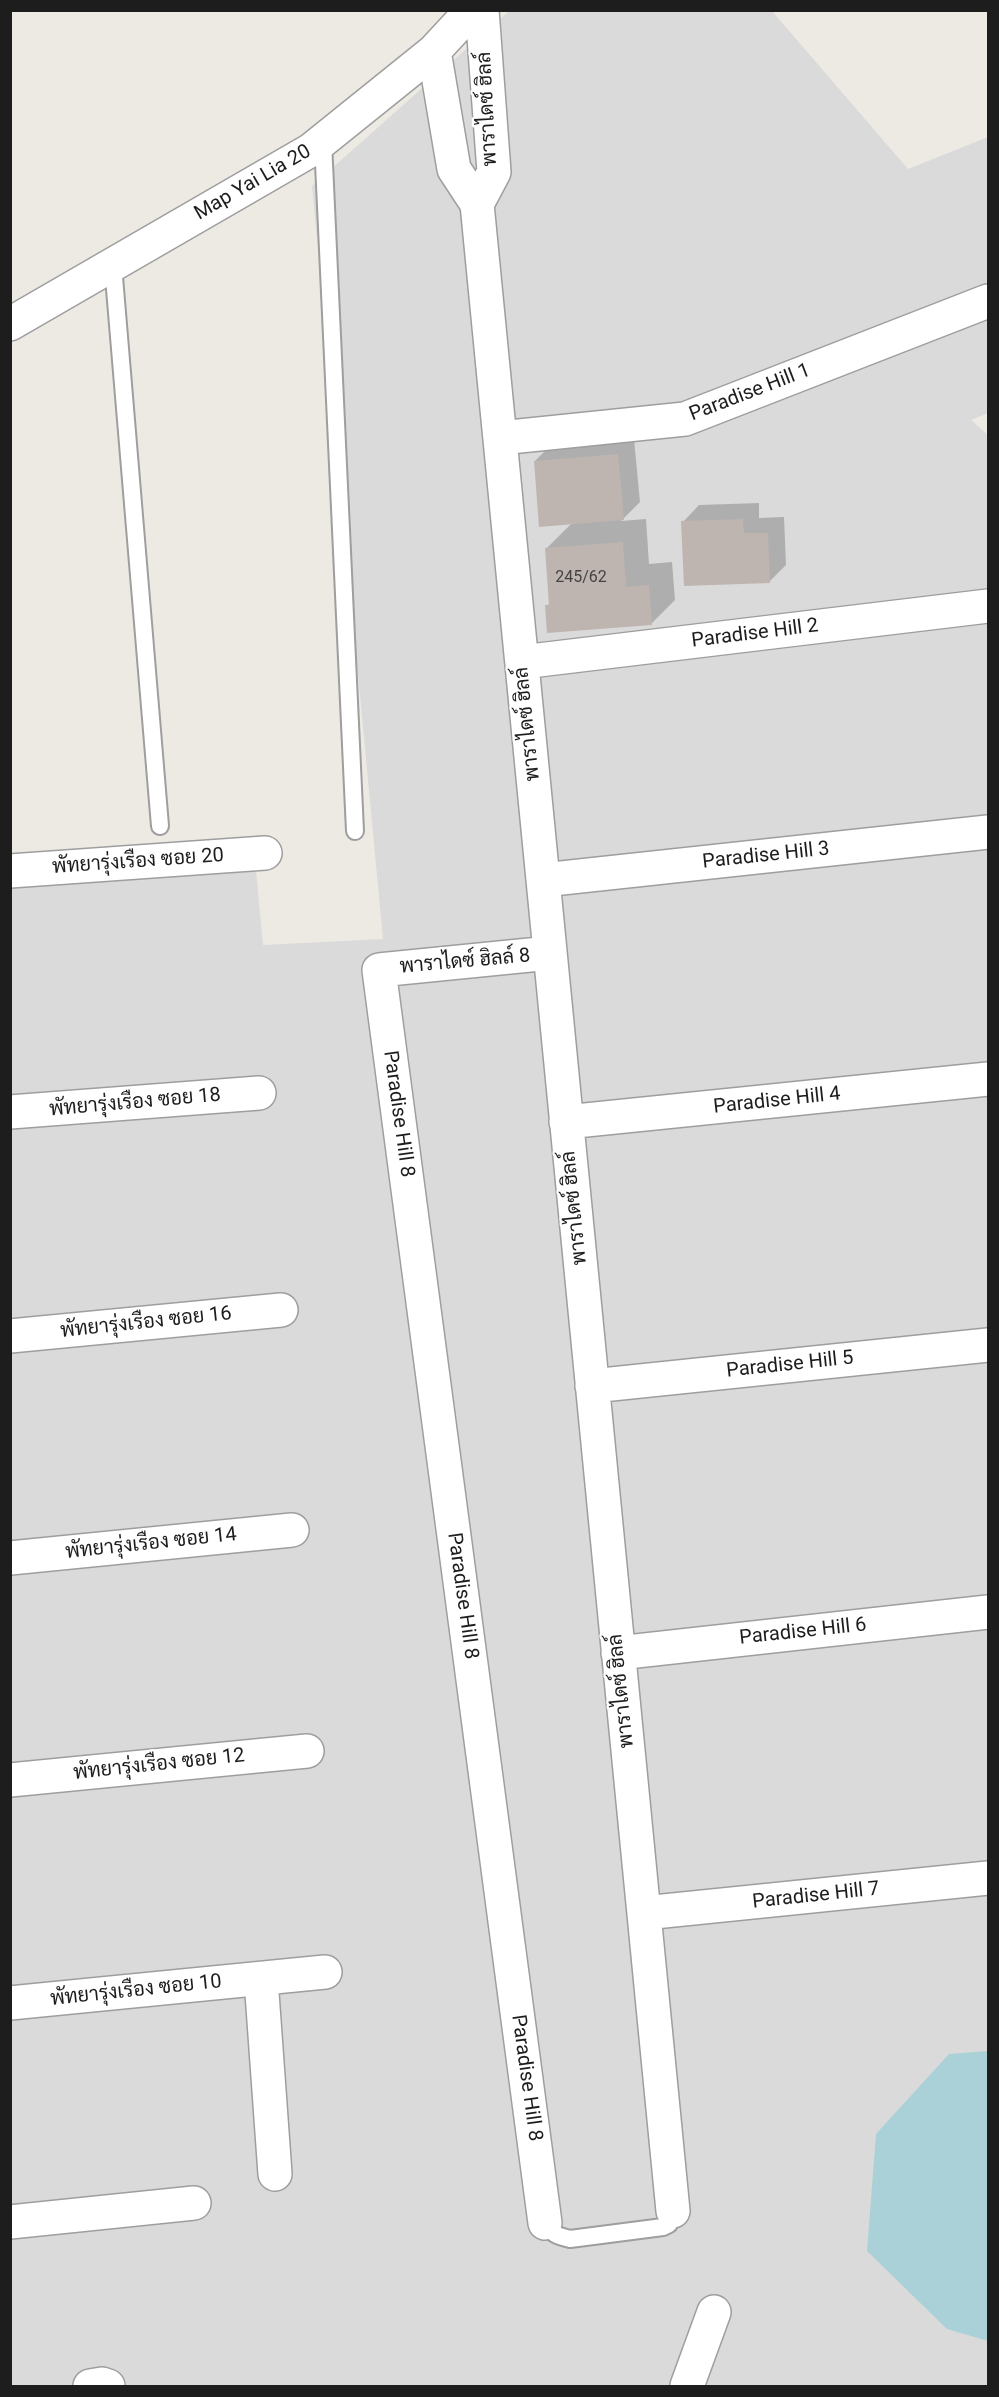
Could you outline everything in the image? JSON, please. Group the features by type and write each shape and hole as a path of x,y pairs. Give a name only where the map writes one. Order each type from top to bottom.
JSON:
{"street":[{"name":"Map Yai Lia 20","path":"10,324 322,142 434,51 472,10"},
{"name":"พาราไดซ์ ฮิลล์","path":"477,204 494,172 482,10"},
{"name":"พาราไดซ์ ฮิลล์","path":"434,51 454,169 477,204 673,2211"},
{"name":"Paradise Hill 1","path":"500,438 685,418 988,301"},
{"name":"Paradise Hill 2","path":"522,662 988,606"},
{"name":"Paradise Hill 3","path":"543,880 988,832"},
{"name":"พัทยารุ่งเรือง ซอย 20","path":"10,871 265,853"},
{"name":"พาราไดซ์ ฮิลล์ 8","path":"545,2223 379,970 550,953"},
{"name":"Paradise Hill 4","path":"566,1122 988,1079"},
{"name":"พัทยารุ่งเรือง ซอย 18","path":"10,1112 259,1093"},
{"name":"พัทยารุ่งเรือง ซอย 16","path":"10,1336 281,1310"},
{"name":"Paradise Hill 5","path":"592,1386 988,1345"},
{"name":"พัทยารุ่งเรือง ซอย 14","path":"10,1558 292,1530"},
{"name":"Paradise Hill 6","path":"618,1653 988,1612"},
{"name":"พัทยารุ่งเรือง ซอย 12","path":"10,1780 307,1750"},
{"name":"Paradise Hill 7","path":"644,1913 988,1878"},
{"name":"พัทยารุ่งเรือง ซอย 10","path":"10,2003 325,1972"},
{"path":"261,1979 275,2174"},
{"path":"10,2222 194,2203"},
{"path":"687,2386 714,2312"},
{"path":"90,2386 102,2384 108,2386"}],"lane":[{"path":"322,142 355,831"},
{"path":"113,265 160,826"},
{"name":"พาราไดซ์ ฮิลล์ 8","path":"545,2223 550,2231 570,2239 663,2228 669,2224 673,2211"}],"shaded area":[{"path":"509,11 772,11 908,169 988,137 988,413 971,420 988,435 988,2386 11,2386 11,884 256,870 263,945 383,939 312,186"}],"water":[{"path":"988,2051 988,2341 947,2329 867,2251 876,2134 949,2054"}],"building":[{"path":"618,454 624,520 539,527 534,461"},
{"path":"743,519 744,533 768,533 770,583 684,586 681,521"},
{"path":"623,542 626,587 649,585 652,625 547,633 545,605 549,605 545,548"}]}
